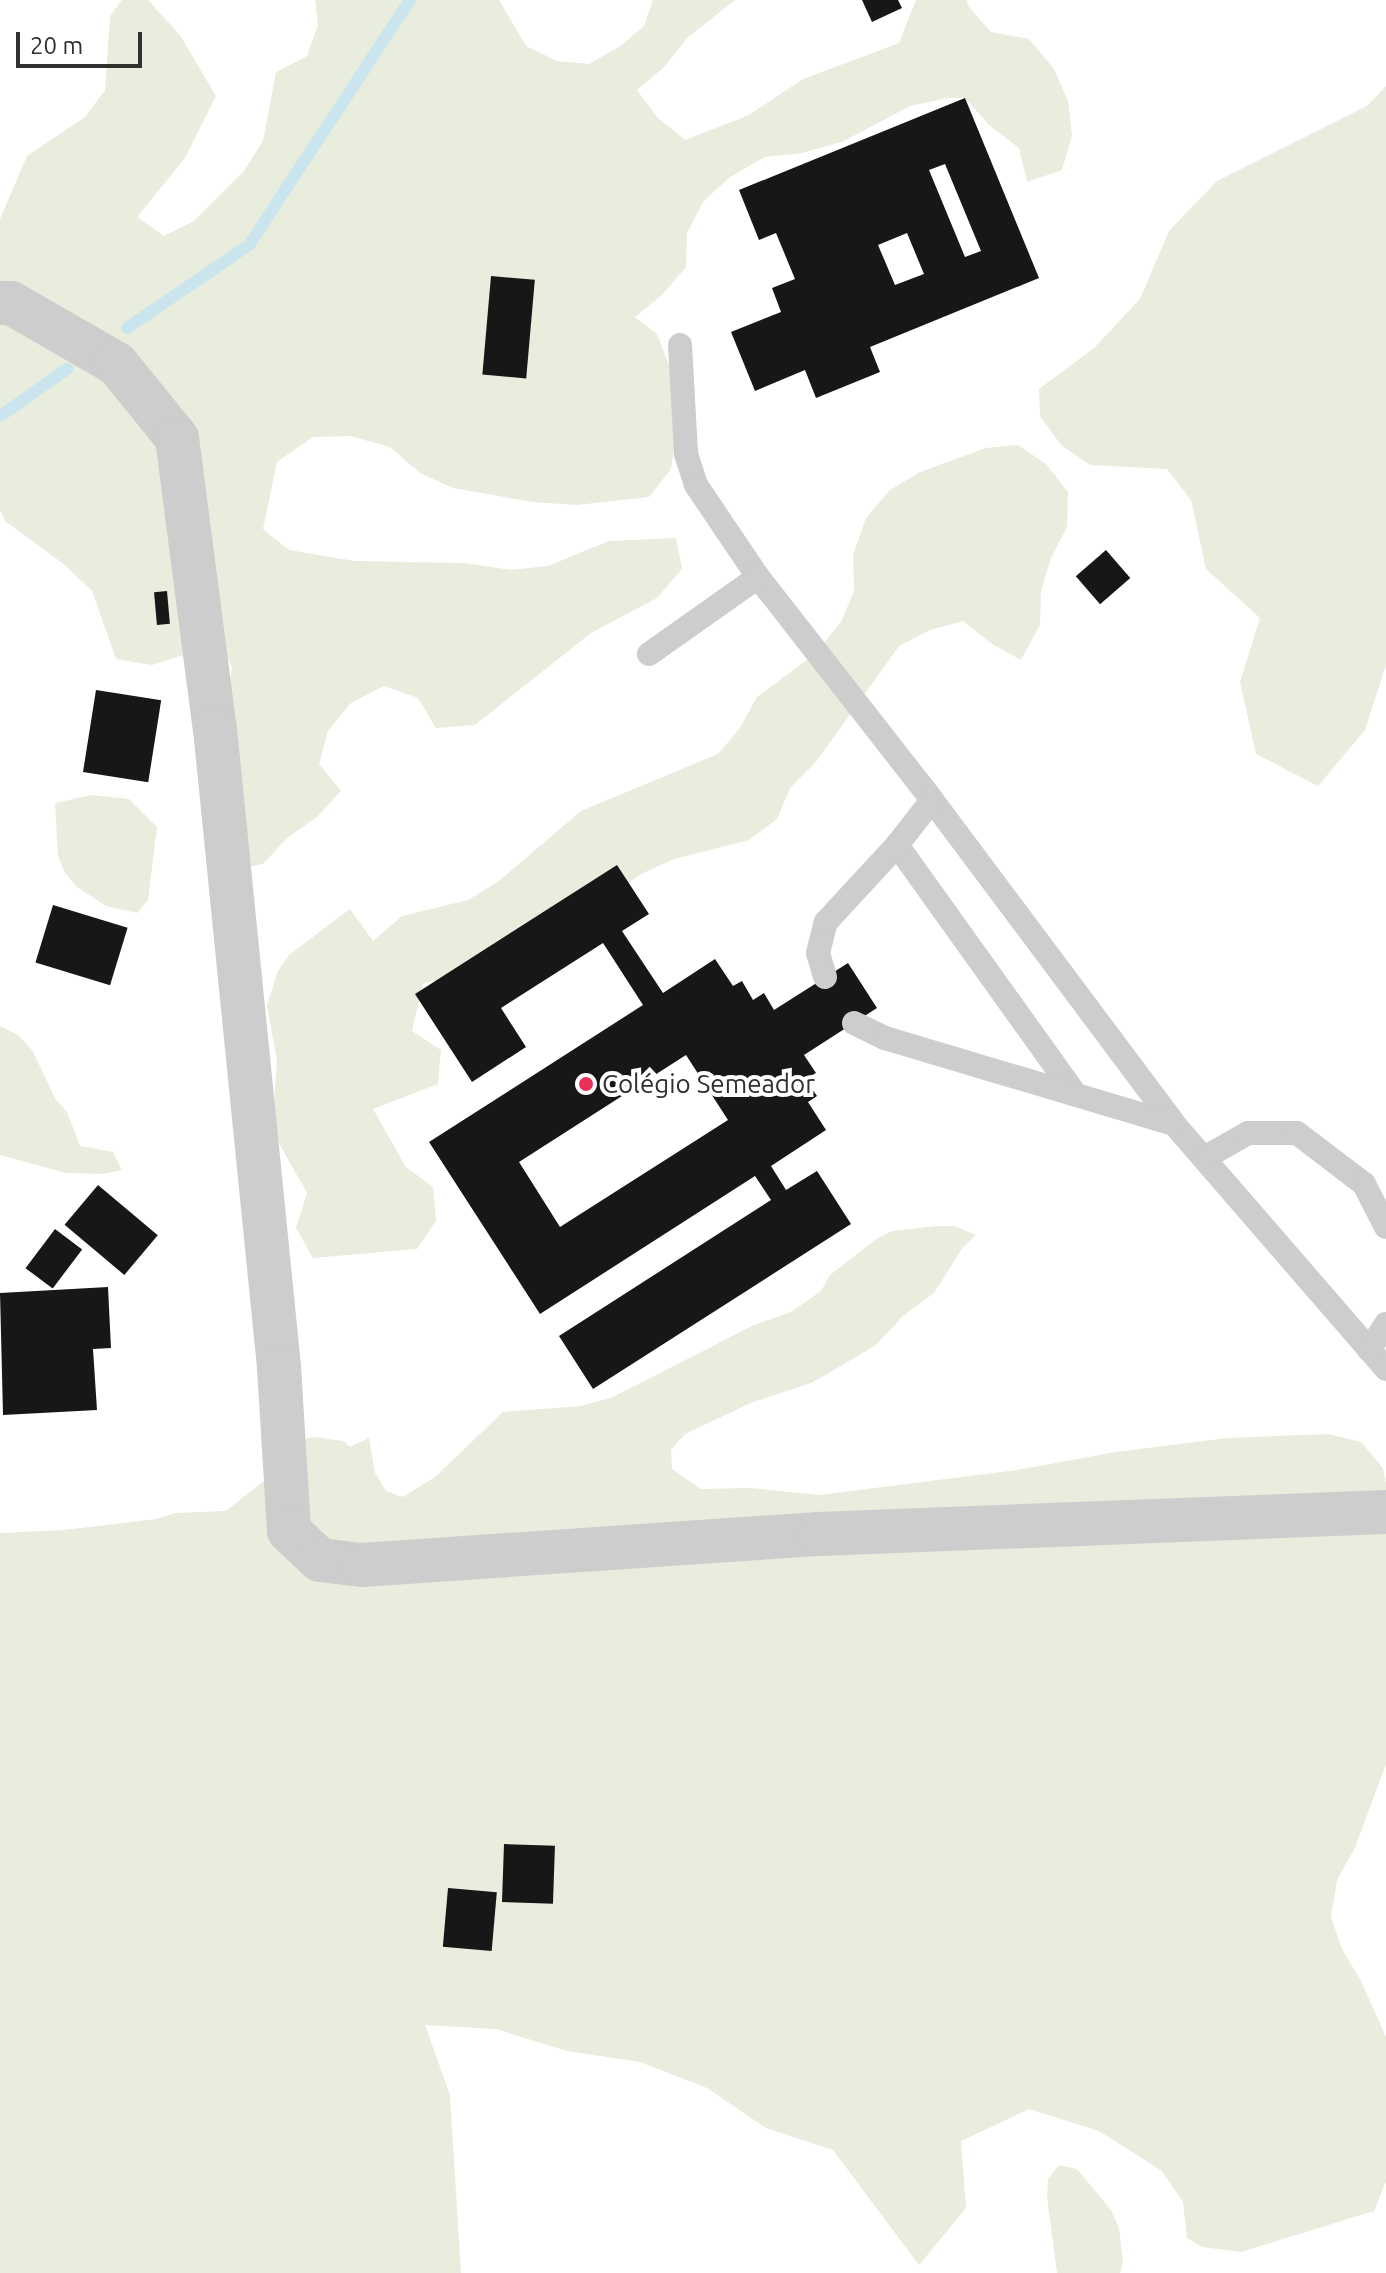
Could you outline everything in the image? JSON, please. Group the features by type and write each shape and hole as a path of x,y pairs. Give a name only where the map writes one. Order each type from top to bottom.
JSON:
{"street":[{"path":"0,303 11,303 117,364 177,438 217,744 279,1367 289,1531 320,1560 362,1565 819,1534 1386,1512"}],"lane":[{"path":"680,345 686,454 696,485 758,577 932,800 1174,1124 1386,1369"},
{"path":"649,654 758,577"},
{"path":"825,977 818,953 826,922 897,845 932,800"},
{"path":"897,845 1074,1092"},
{"path":"854,1023 885,1038 1174,1124"},
{"path":"1204,1158 1248,1133 1297,1133 1364,1184 1386,1227"},
{"path":"1369,1350 1386,1324"}],"shaded area":[{"path":"122,0 148,0 180,35 216,96 185,158 137,217 164,236 194,221 244,171 263,141 276,72 307,56 318,25 315,0 499,0 526,46 557,61 589,64 619,47 644,26 653,0 735,0 687,38 664,67 637,90 657,117 685,140 749,115 803,79 899,43 916,0 967,0 968,6 991,32 1029,39 1054,69 1068,101 1072,136 1062,170 1027,182 1019,148 989,125 965,98 948,98 910,106 844,141 802,153 765,157 730,177 703,202 687,233 686,267 662,295 635,317 657,334 669,365 677,433 671,469 649,497 577,505 533,502 453,488 420,473 390,447 350,436 313,437 277,462 263,529 289,550 355,561 464,563 511,570 548,566 609,541 676,538 682,569 657,598 591,633 475,725 436,728 418,698 384,686 351,703 328,731 319,764 341,791 318,816 287,838 263,864 230,870 227,701 232,667 216,635 186,654 152,665 116,659 92,591 65,565 5,521 0,510 0,219 27,156 85,117 105,90 110,16"},
{"path":"1386,86 1386,665 1365,730 1318,786 1256,754 1240,682 1260,618 1206,569 1191,500 1167,469 1090,465 1061,445 1040,416 1039,389 1094,348 1140,299 1169,231 1217,181 1367,106"},
{"path":"1018,445 1046,464 1068,492 1067,527 1051,558 1041,591 1040,625 1021,660 992,644 963,621 930,630 899,646 816,762 790,788 777,819 749,840 674,859 639,875 612,897 459,977 423,983 412,1031 441,1050 438,1084 373,1109 406,1167 433,1187 436,1221 417,1249 313,1258 296,1228 307,1193 272,1131 277,1061 267,1005 278,971 289,955 350,909 373,941 402,916 468,900 499,881 581,811 718,754 740,728 757,697 815,654 841,622 854,591 853,555 866,518 890,490 920,472 986,448"},
{"path":"92,795 129,799 157,827 148,900 137,913 106,906 77,887 65,873 58,856 55,803"},
{"path":"0,1026 18,1035 32,1050 56,1100 67,1112 80,1146 113,1152 122,1170 103,1174 66,1173 0,1155"},
{"path":"955,1226 976,1235 963,1247 934,1293 904,1315 876,1345 827,1374 811,1383 753,1402 685,1434 671,1450 672,1469 701,1489 751,1488 819,1495 1017,1470 1116,1452 1227,1438 1328,1434 1361,1442 1383,1468 1386,1483 1386,1764 1355,1848 1337,1880 1331,1917 1342,1949 1361,1981 1386,2037 1386,2181 1374,2211 1241,2252 1202,2247 1187,2238 1183,2202 1162,2171 1099,2131 1029,2109 961,2141 966,2208 919,2265 833,2150 766,2128 707,2088 640,2062 567,2051 496,2029 425,2025 450,2095 461,2273 0,2273 0,1533 64,1530 156,1519 176,1513 226,1511 280,1468 304,1439 314,1437 344,1441 350,1447 369,1438 375,1473 386,1491 403,1497 435,1477 503,1412 581,1406 613,1397 754,1325 791,1312 821,1291 830,1275 875,1240 892,1231"},
{"path":"1059,2165 1077,2169 1111,2210 1119,2228 1123,2263 1120,2273 1057,2273 1047,2197 1048,2179"}],"building":[{"path":"862,0 898,0 902,8 872,22"},
{"path":"965,98 1039,278 870,347 880,372 816,398 805,370 755,391 731,332 781,312 772,288 795,279 776,233 759,240 739,190","holes":["945,164 981,251 965,257 929,170","907,233 924,274 895,285 878,245"]},
{"path":"491,276 535,280 526,378 482,375"},
{"path":"1106,550 1130,578 1100,604 1076,576"},
{"path":"167,591 170,624 157,625 154,592"},
{"path":"96,690 161,700 148,782 83,772"},
{"path":"617,865 649,914 622,931 663,993 715,959 733,986 742,981 753,1000 764,993 774,1010 848,963 877,1008 804,1055 816,1073 805,1079 817,1096 808,1102 826,1130 771,1166 786,1190 817,1171 851,1224 593,1389 559,1336 771,1200 755,1176 540,1314 429,1142 643,1005 603,943 501,1008 526,1047 472,1082 415,994","holes":["686,1055 728,1120 560,1227 519,1162"]},
{"path":"53,905 128,928 110,985 35,962"},
{"path":"98,1185 158,1235 124,1275 65,1225"},
{"path":"55,1229 82,1249 53,1289 26,1268"},
{"path":"108,1287 111,1348 93,1349 97,1410 3,1415 0,1293"},
{"path":"504,1844 555,1846 553,1904 502,1902"},
{"path":"448,1888 497,1892 492,1951 443,1947"}],"waterway":[{"path":"127,328 249,245 410,0"},
{"path":"0,416 67,369"}],"place":[{"name":"Colégio Semeador","path":"586,1084"}]}
